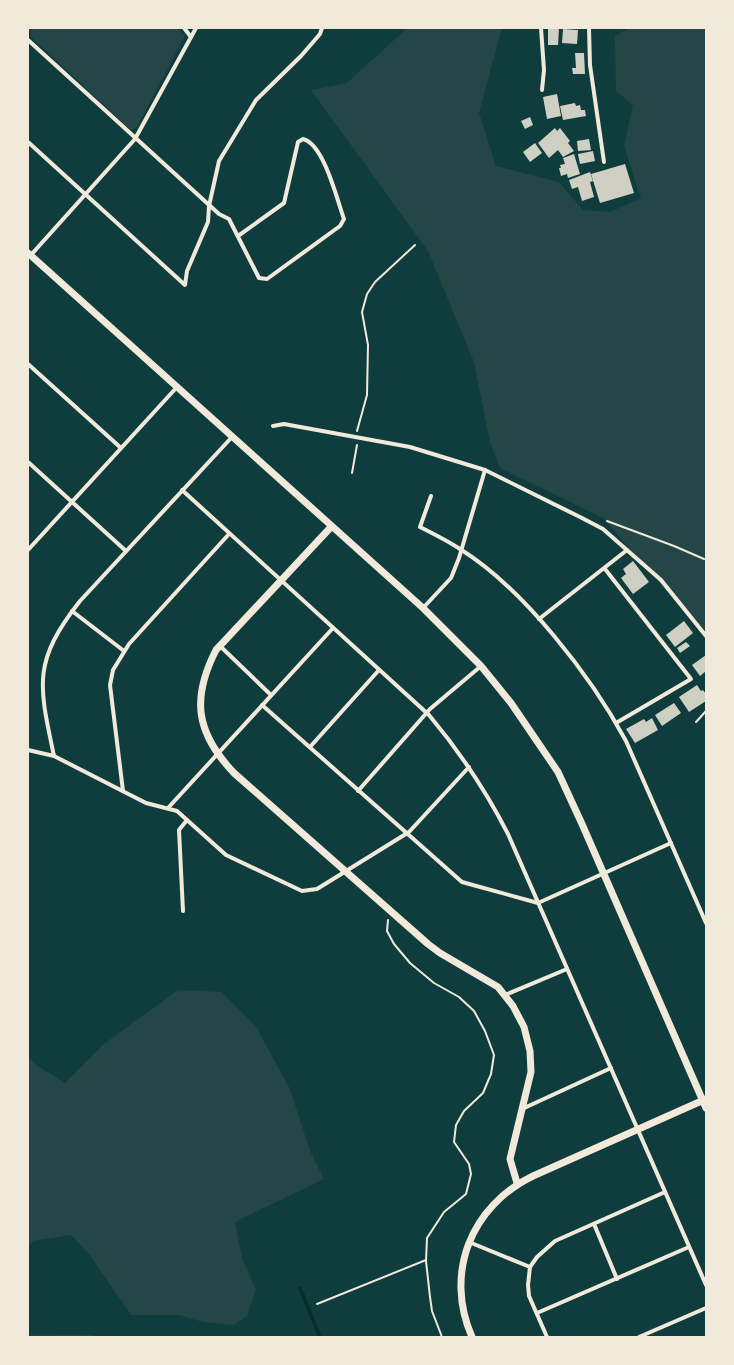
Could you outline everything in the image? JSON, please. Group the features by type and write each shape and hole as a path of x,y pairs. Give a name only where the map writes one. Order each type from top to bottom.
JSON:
{"street":[{"path":"184,28 191,37"},
{"path":"196,28 135,139 29,255 423,608 481,666 511,703 558,772 704,1099 706,1108"},
{"path":"28,142 185,285 187,272 208,222 209,206 219,161 256,100 301,56 320,34 322,28"},
{"path":"541,28 544,70 542,90"},
{"path":"590,28 590,65 604,162"},
{"path":"28,40 209,206 218,214 229,219 260,278 267,279 340,226 344,219 326,165 308,140 303,139 298,142 284,204 238,236"},
{"path":"28,364 121,448"},
{"path":"28,550 177,387"},
{"path":"273,426 284,424 410,447 485,470 603,529 661,580 706,636"},
{"path":"54,756 44,711 42,670 57,633 72,611 232,437"},
{"path":"28,462 126,551"},
{"path":"423,608 452,578 460,558 461,549 485,470"},
{"path":"182,490 426,713 449,739 469,767 491,801 508,834 706,1285"},
{"path":"431,496 420,527 461,549 505,585 539,619 565,650 616,723 706,923"},
{"path":"331,527 220,646 207,668 202,684 200,717 204,730 218,754 234,773 440,953 498,988 513,1006 524,1027 530,1051 531,1072 510,1159 517,1183"},
{"path":"123,791 110,685 113,670 124,650 229,534"},
{"path":"539,619 605,569 626,550"},
{"path":"605,569 691,679 616,723"},
{"path":"72,611 124,650"},
{"path":"168,808 332,628"},
{"path":"220,646 272,695"},
{"path":"358,790 426,713 481,666"},
{"path":"310,747 379,670"},
{"path":"262,705 462,882 538,902 671,843"},
{"path":"28,750 54,756 146,803 177,811 226,855 302,892 317,889 407,834 469,767"},
{"path":"183,911 179,830 187,820"},
{"path":"505,995 567,969"},
{"path":"522,1109 610,1068"},
{"path":"472,1337 466,1322 461,1282 464,1258 469,1242 489,1209 500,1196 517,1183 704,1099"},
{"path":"547,1337 529,1290 530,1267 546,1247 665,1192"},
{"path":"594,1224 618,1279"},
{"path":"469,1242 530,1267"},
{"path":"537,1313 689,1247"},
{"path":"639,1337 706,1308"}],"path":[{"path":"352,473 358,425 367,395 368,345 362,312 367,294 375,282 415,245"},
{"path":"604,520 674,546 704,559"},
{"path":"696,722 706,711"},
{"path":"389,910 387,932 394,944 410,963 434,982 459,997 474,1011 485,1031 494,1055 491,1074 483,1093 464,1111 456,1126 454,1142 469,1164 470,1174 466,1194 444,1212 432,1229 428,1238 426,1260 432,1311 442,1337"},
{"path":"317,1304 426,1260"}],"shaded area":[{"path":"31,28 178,28 185,36 137,127 131,130 31,37"},
{"path":"407,28 502,28 479,113 496,166 559,182 583,210 610,212 641,198 624,146 633,105 616,91 615,36 630,28 706,28 706,633 702,632 603,518 500,468 490,442 474,362 428,251 311,90 347,83"},
{"path":"178,990 222,992 255,1025 290,1089 310,1151 324,1179 235,1222 242,1258 256,1290 247,1316 234,1325 203,1322 179,1315 131,1315 89,1254 71,1235 32,1241 28,1249 28,1056 35,1064 65,1083 104,1044"},
{"path":"31,1334 90,1335 100,1337 31,1337"}],"building":[{"path":"548,28 559,28 558,45 548,45"},
{"path":"563,29 578,30 577,44 562,43"},
{"path":"575,53 584,53 585,74 573,74 572,68 576,68"},
{"path":"557,94 561,116 547,119 543,97"},
{"path":"575,103 576,106 580,105 581,110 585,110 586,116 563,120 560,106"},
{"path":"530,117 533,125 525,129 521,121"},
{"path":"555,128 557,131 560,128 570,141 568,143 574,151 563,157 558,150 549,158 538,143"},
{"path":"589,139 591,150 578,151 577,141"},
{"path":"535,143 542,153 530,162 523,152"},
{"path":"593,151 595,161 580,164 578,154"},
{"path":"574,154 580,174 568,178 567,174 561,176 559,168 561,168 560,165 565,164 563,158"},
{"path":"625,164 634,193 600,203 591,174"},
{"path":"590,172 593,181 590,182 594,197 582,201 578,187 572,189 569,180"},
{"path":"633,561 649,582 633,594 621,578 626,574 623,569"},
{"path":"684,621 693,633 675,647 666,635"},
{"path":"686,642 690,646 680,653 677,648"},
{"path":"706,655 706,671 700,676 692,665"},
{"path":"697,685 701,691 703,690 706,694 706,701 689,712 679,697"},
{"path":"674,703 681,713 662,726 655,715"},
{"path":"652,718 658,730 635,743 626,729 644,719 646,722"}],"waterway":[{"path":"300,1288 320,1337"}]}
